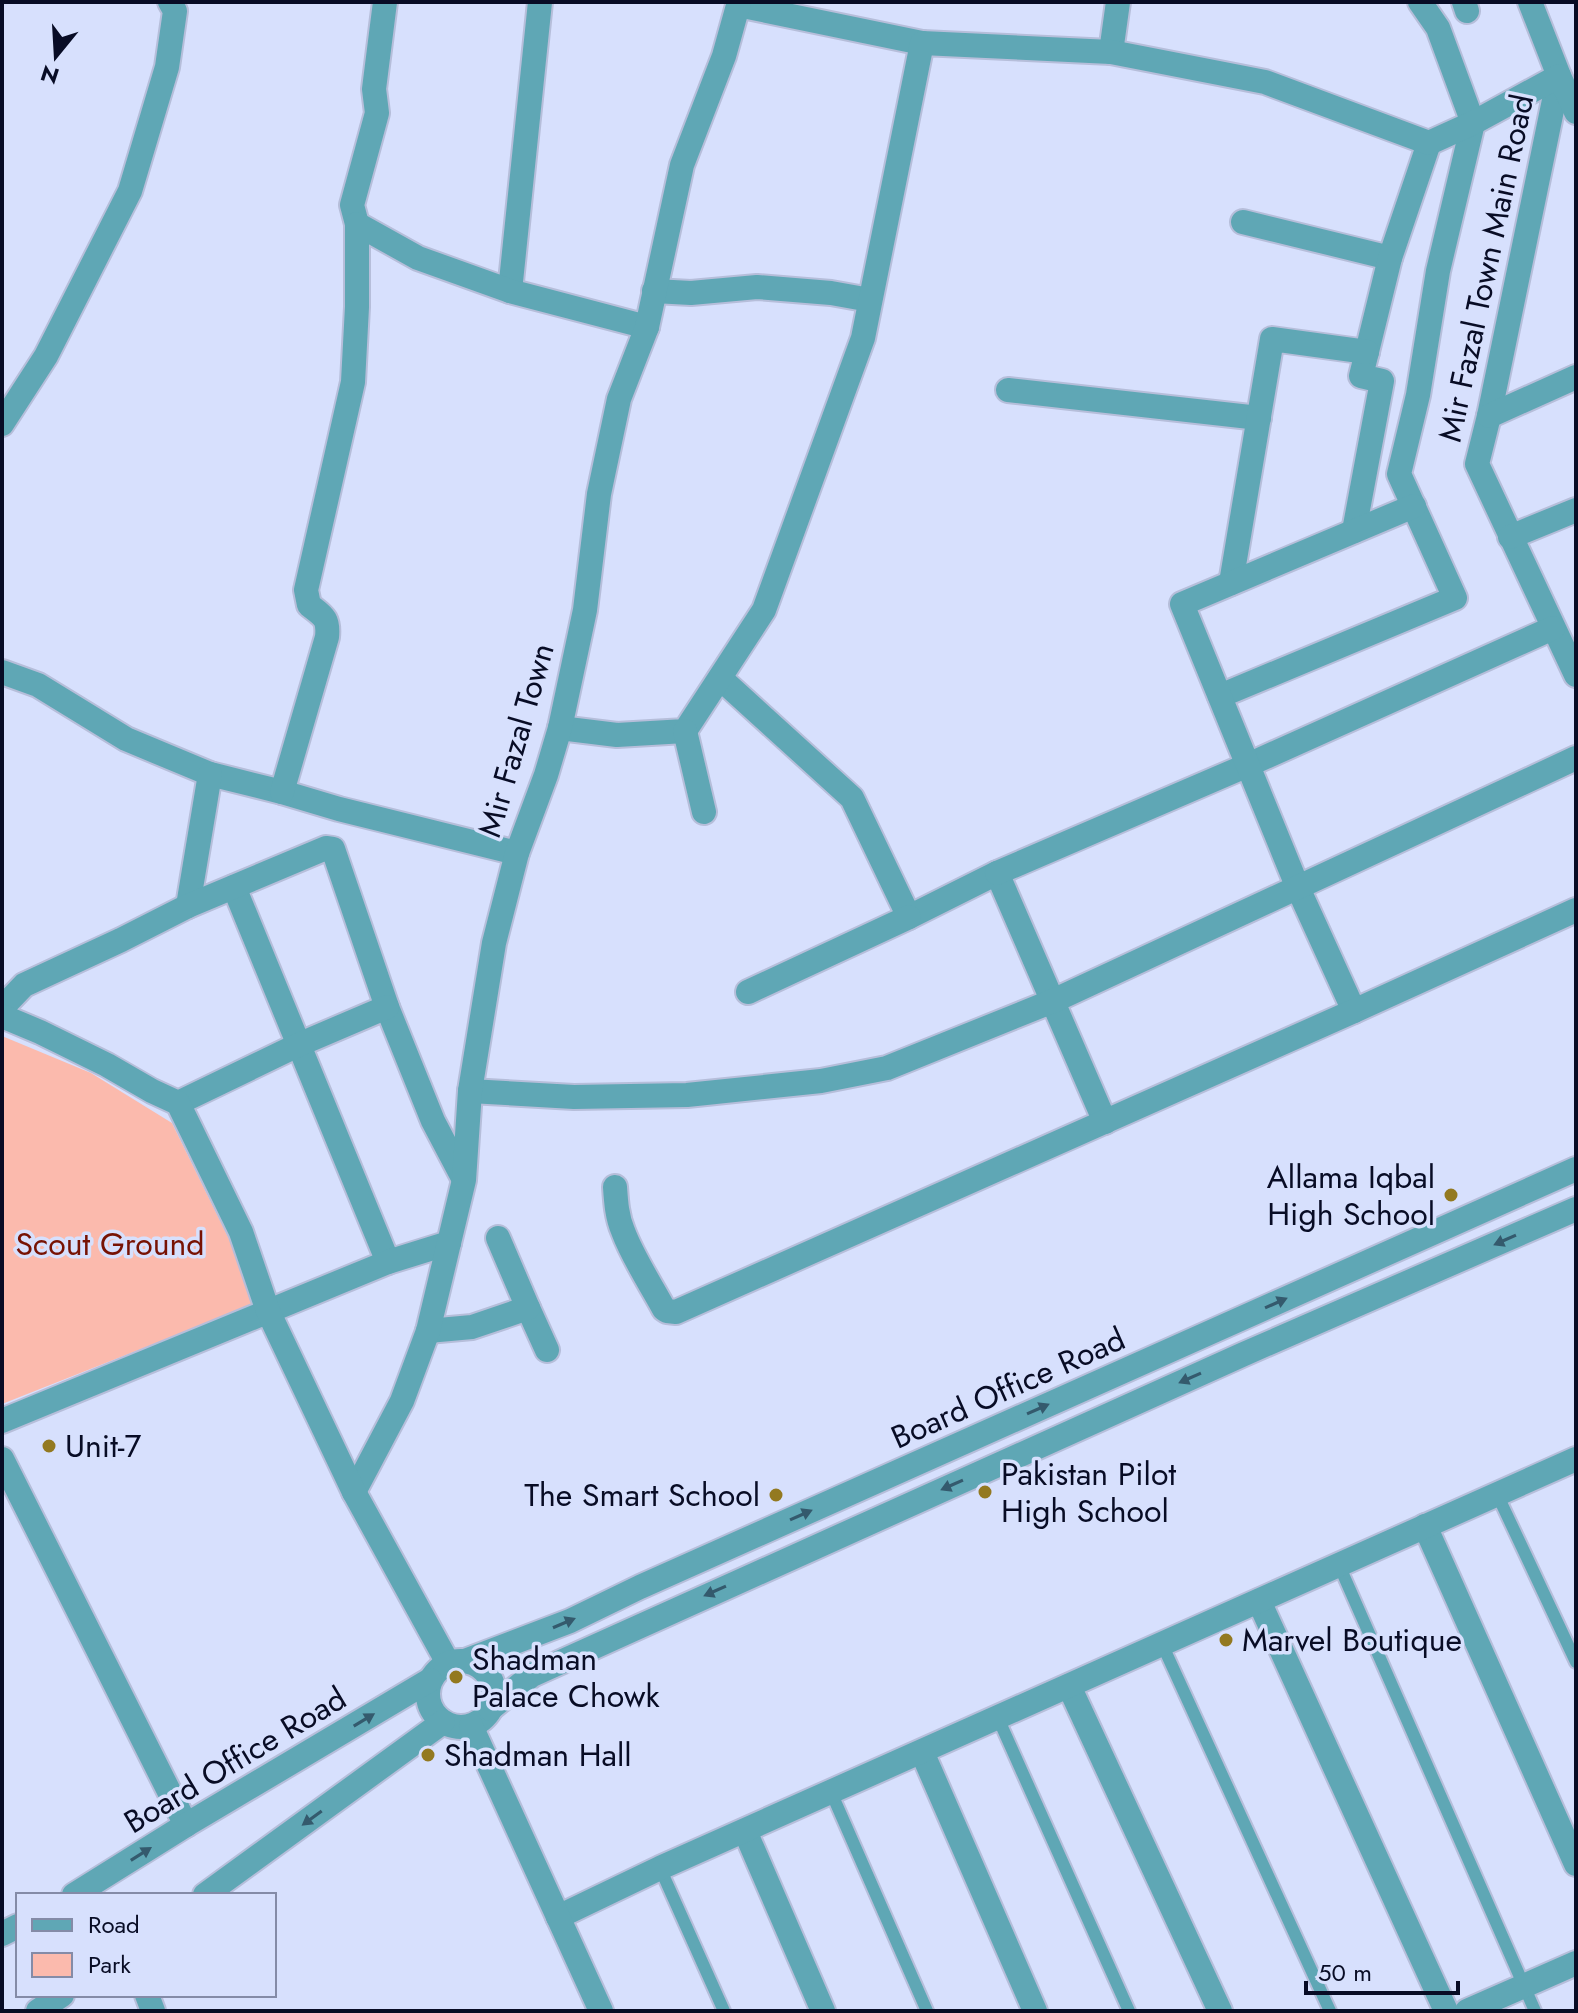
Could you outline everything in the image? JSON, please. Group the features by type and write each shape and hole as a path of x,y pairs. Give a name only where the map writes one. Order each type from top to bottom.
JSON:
{"street":[{"path":"2,424 46,356 130,191 167,67 175,11 170,2"},
{"path":"282,792 327,637 328,624 309,605 306,590 353,382 357,224 352,205 377,113 374,89 385,2"},
{"path":"510,291 540,2"},
{"path":"1111,52 1118,2"},
{"path":"1220,696 1455,598 1399,474 1418,395 1438,271 1473,123 1438,28 1420,2"},
{"name":"Mir Fazal Town Main Road","path":"1530,2 1559,76 1477,464 1553,628 1574,664"},
{"path":"739,3 922,43 1111,52 1265,82 1429,143 1559,76 1576,112"},
{"name":"Mir Fazal Town","path":"354,1492 402,1401 428,1331 464,1180 470,1091 494,943 517,853 560,728 585,610 599,494 619,399 647,327 682,165 724,56 739,3"},
{"path":"704,812 685,731 764,610 863,338 922,43"},
{"path":"1354,531 1382,381 1361,376 1390,258 1429,143"},
{"path":"1243,222 1390,258"},
{"path":"357,224 418,258 510,291 647,327"},
{"path":"654,291 691,293 757,287 831,293 870,300"},
{"path":"1231,583 1272,339 1367,352"},
{"path":"1489,416 1576,377"},
{"path":"1008,390 1259,418"},
{"path":"1354,1011 1298,888 1182,604 1414,506"},
{"path":"1510,537 1576,510"},
{"path":"748,992 997,873 1553,628"},
{"path":"2,672 38,685 126,739 210,774 517,853"},
{"path":"720,678 852,798 909,917"},
{"path":"560,728 617,735 685,731"},
{"path":"470,1091 574,1097 687,1095 821,1081 887,1068 1053,1001 1576,758"},
{"path":"188,906 210,774"},
{"path":"339,809 333,849 387,1007 433,1121 464,1180"},
{"path":"2,1008 24,985 188,906 326,848 333,849"},
{"path":"997,873 1105,1122"},
{"path":"234,887 388,1262"},
{"path":"615,1187 622,1230 664,1309 671,1313 1576,910"},
{"path":"178,1103 298,1045 387,1007"},
{"path":"2,1016 53,1038 178,1103 241,1232 268,1311 354,1492 457,1662"},
{"name":"Board Office Road","path":"457,1662 570,1621 1576,1169"},
{"name":"Board Office Road","path":"490,1709 532,1675 1244,1354 1576,1209"},
{"path":"498,1238 547,1350"},
{"path":"2,1421 388,1262 449,1243"},
{"path":"428,1331 472,1327 528,1308"},
{"path":"2,1459 186,1825"},
{"path":"558,1917 660,1868 1576,1459"},
{"path":"1425,1526 1576,1864"},
{"path":"1259,1601 1446,2011"},
{"path":"457,1662 476,1664 490,1679 494,1699 484,1717 471,1726 459,1727 443,1722 434,1714 427,1693 430,1680 457,1662"},
{"name":"Board Office Road","path":"83,1893 186,1825 430,1680"},
{"path":"1069,1686 1220,2011"},
{"path":"208,1893 443,1722"},
{"path":"471,1726 601,2011"},
{"path":"922,1752 1035,2011"},
{"path":"745,1831 823,2011"},
{"path":"1467,2011 1576,1963"},
{"path":"38,2011 59,1997"}],"lane":[{"path":"1497,1494 1576,1662"},
{"path":"1339,1565 1535,2011"},
{"path":"1162,1644 1330,2011"},
{"path":"998,1718 1129,2011"},
{"path":"831,1792 927,2011"},
{"path":"660,1868 724,2011"}],"green space":[{"name":"Scout Ground","path":"2,1036 91,1073 172,1123 260,1302 2,1404"}],"place":[{"name":"Allama Iqbal High School","path":"1451,1195"},
{"name":"Unit-7","path":"49,1446"},
{"name":"Pakistan Pilot High School","path":"985,1492"},
{"name":"The Smart School","path":"776,1495"},
{"name":"Marvel Boutique","path":"1226,1640"},
{"name":"Shadman Palace Chowk","path":"456,1677"},
{"name":"Shadman Hall","path":"428,1755"}]}
